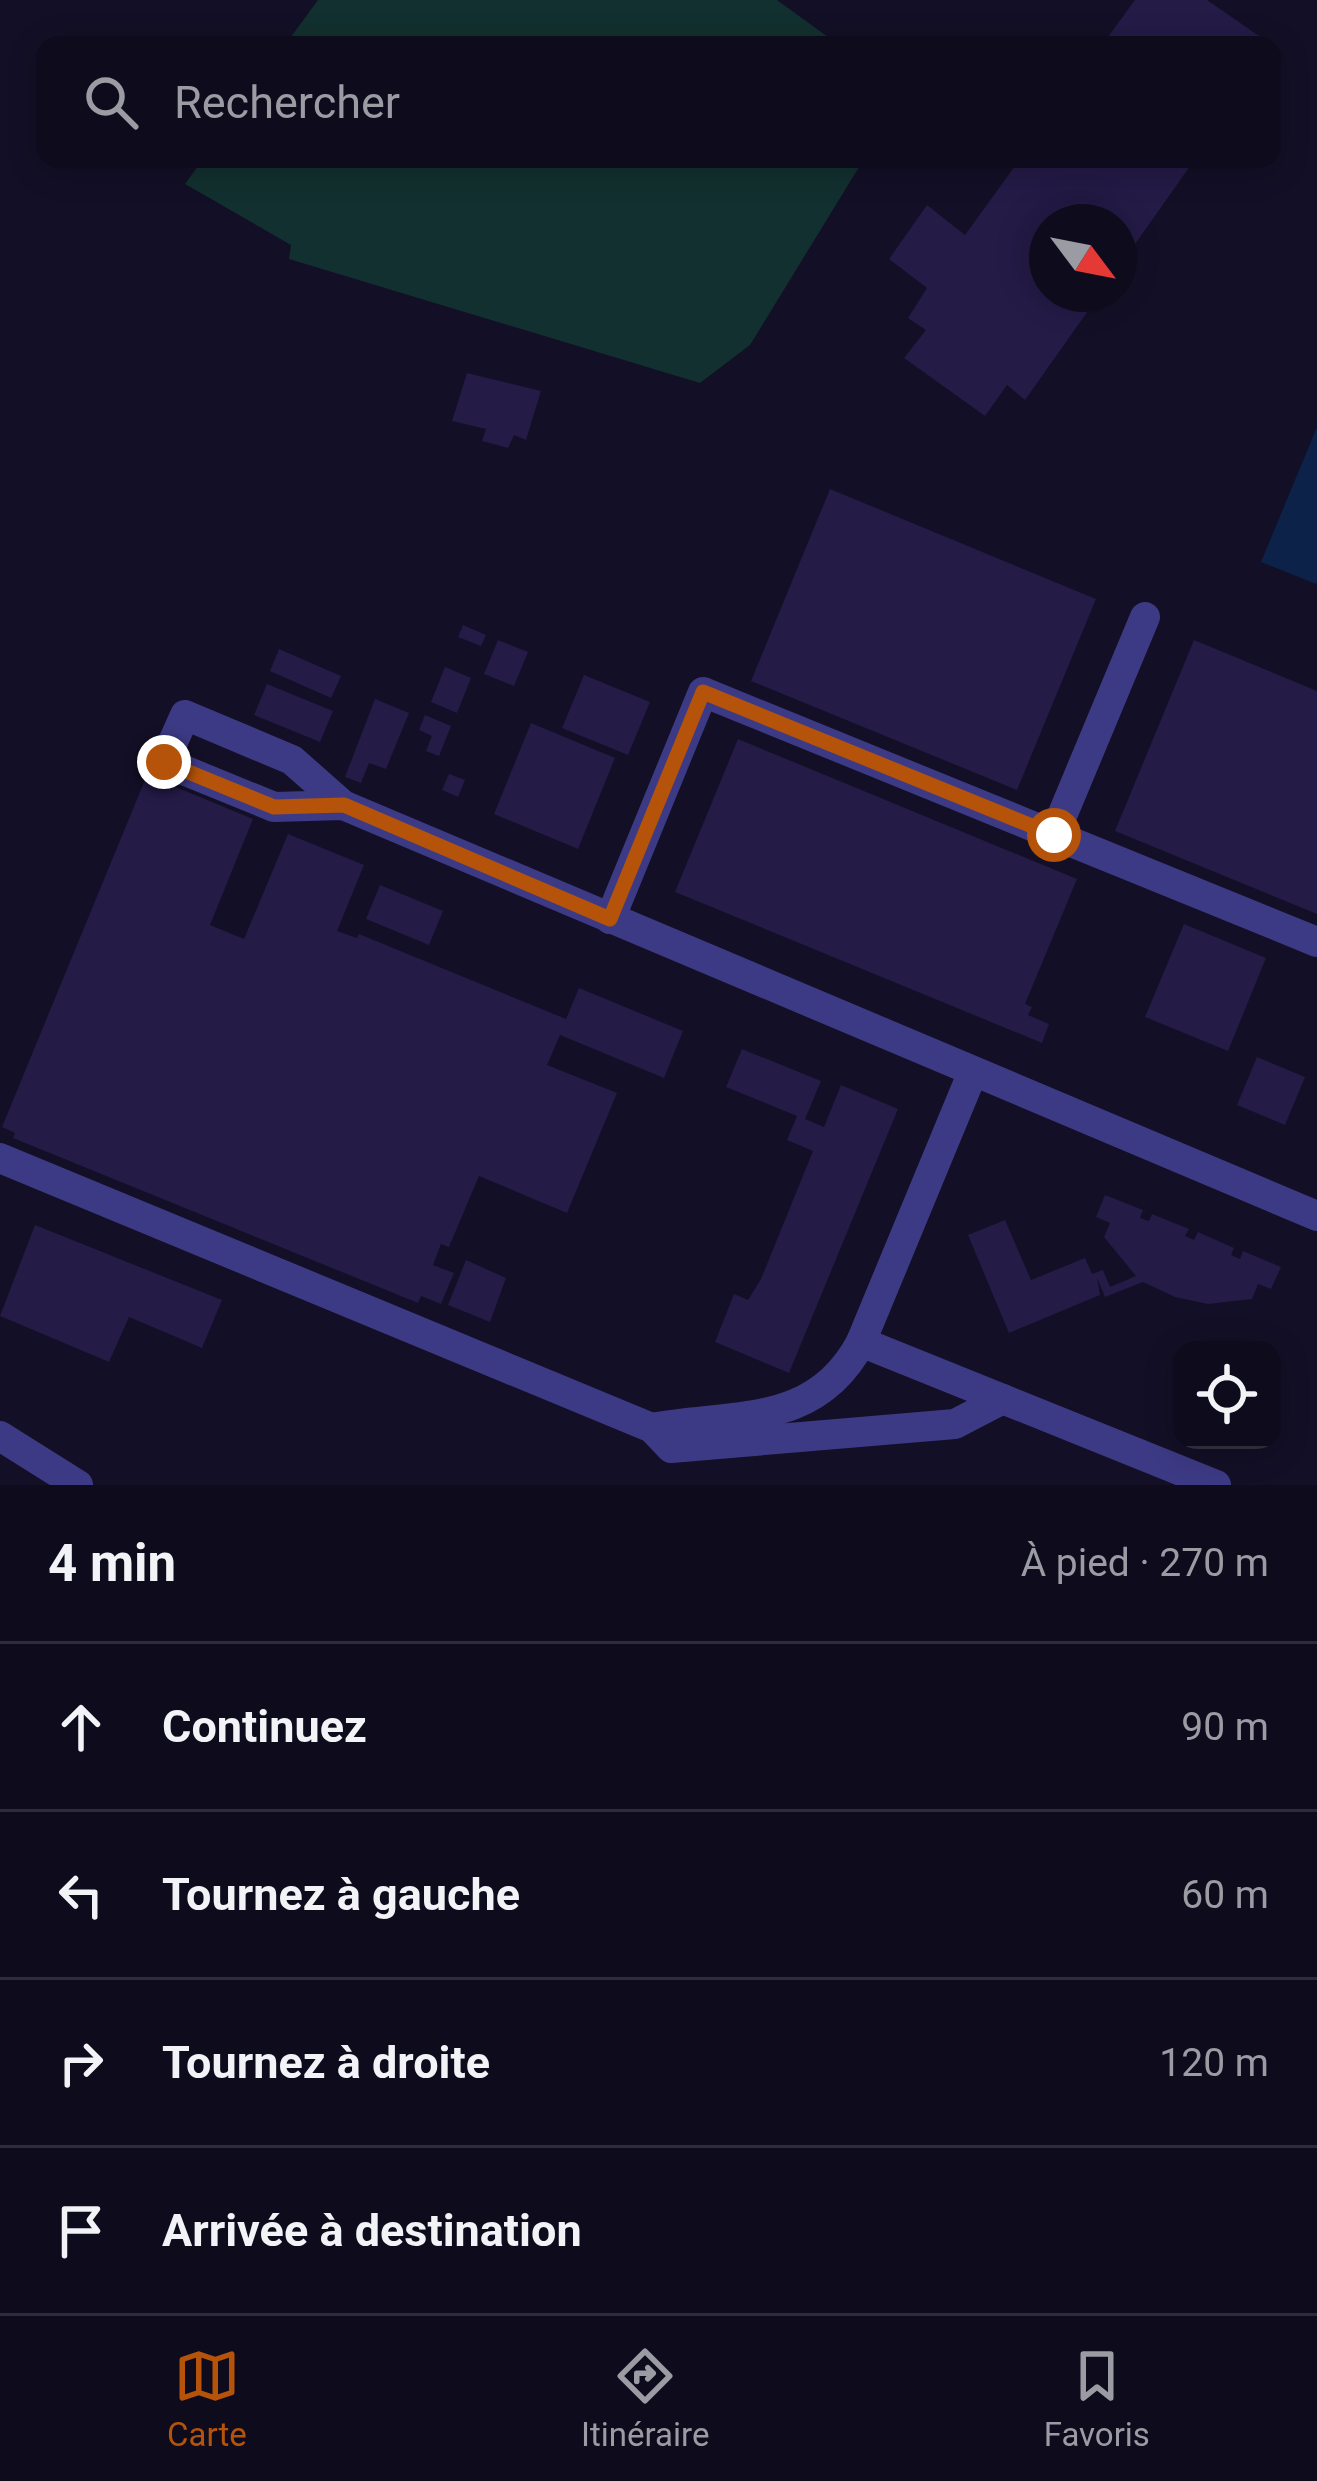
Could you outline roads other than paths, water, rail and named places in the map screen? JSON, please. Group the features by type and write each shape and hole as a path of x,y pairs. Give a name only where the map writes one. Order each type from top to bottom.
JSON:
{"street":[{"path":"1054,835 1145,617"},
{"path":"610,919 703,692 1317,942"},
{"path":"344,805 274,807 164,762 185,715 292,760 344,805 1317,1216"},
{"path":"652,1428 796,1408 844,1374 972,1074"},
{"path":"0,1158 652,1428 671,1448 955,1424 1003,1399"},
{"path":"860,1342 1216,1485"},
{"path":"0,1436 78,1485"}],"water":[{"path":"1317,427 1317,582 1316,584 1261,562"}]}
